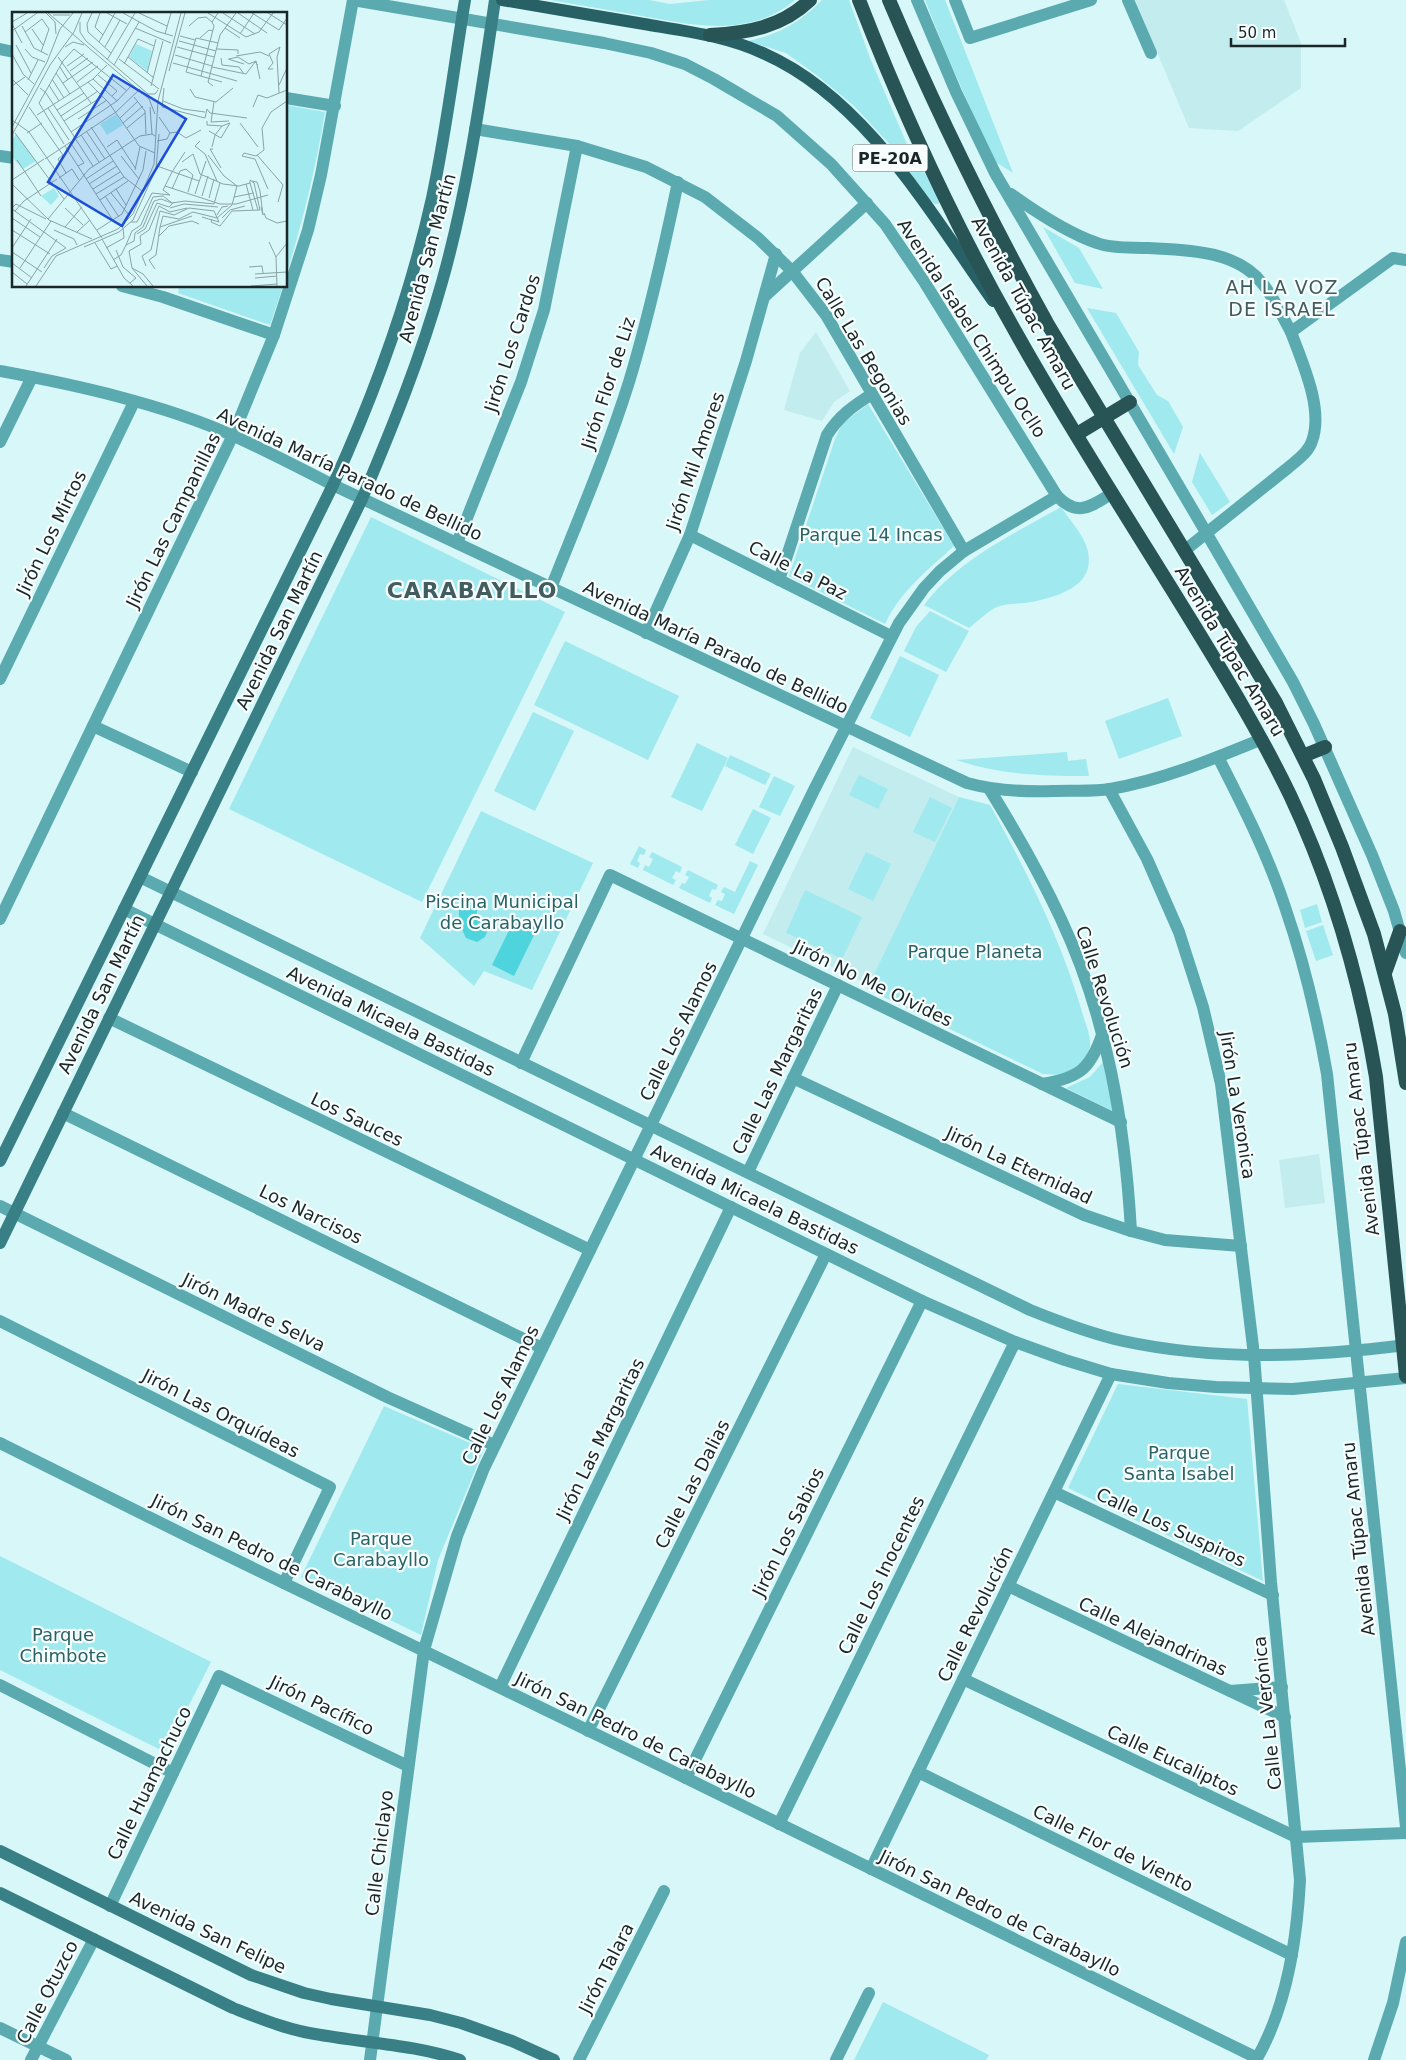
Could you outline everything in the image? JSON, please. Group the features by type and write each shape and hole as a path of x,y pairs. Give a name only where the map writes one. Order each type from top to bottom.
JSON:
{"highway":[{"path":"710,35 740,34 760,29 782,21 810,0"},
{"name":"Avenida Túpac Amaru","path":"859,0 881,58 948,203 1019,338 1262,739 1291,798 1315,854 1335,910 1363,1011 1376,1078 1406,1377"},
{"name":"Avenida Túpac Amaru","path":"889,0 933,101 998,232 1047,323 1274,701 1314,779 1361,895 1385,973 1395,1014 1406,1083"},
{"path":"1077,434 1130,402"},
{"path":"1303,756 1325,746"},
{"path":"1385,973 1400,931"}],"main road":[{"name":"Avenida San Martín","path":"0,1161 333,485 372,393 412,276 440,156 465,0"},
{"name":"Avenida San Martín","path":"0,1243 362,499 402,404 431,319 454,236 475,129 495,0"},
{"name":"Avenida Isabel Chimpu Ocllo","path":"502,0 710,35 764,53 785,64 823,89 869,133 895,164 1019,338"},
{"name":"Avenida San Felipe","path":"0,1851 251,1975 330,2000 430,2015 461,2023 512,2041 554,2060"},
{"path":"0,1893 233,2008 267,2021 319,2035 426,2050 460,2060"}],"street":[{"name":"Avenida Isabel Chimpu Ocllo","path":"353,0 604,43 651,53 684,64 747,97 776,116 831,164 885,224 925,283 1057,496 1068,507 1080,509 1091,506 1113,493"},
{"name":"Jirón Las Campanillas","path":"0,919 233,436 274,335 308,230 321,176 353,0"},
{"name":"Avenida Túpac Amaru","path":"918,0 956,92 1006,192 1293,682 1325,746 1400,910 1400,931 1406,953"},
{"path":"955,0 970,38 1091,0"},
{"path":"1128,0 1151,53"},
{"path":"288,98 334,106"},
{"name":"Calle Las Begonias","path":"475,129 577,146 646,167 705,197 732,216 776,254 792,271 826,316 964,551"},
{"name":"Jirón Los Cardos","path":"457,543 522,382 544,310 577,146"},
{"name":"Jirón Flor de Liz","path":"551,588 614,427 629,381 652,300 678,182"},
{"path":"1006,192 1040,214 1097,243 1112,246 1187,250 1210,254 1243,266 1262,283 1291,332 1312,396 1315,416 1312,443 1289,468 1184,551"},
{"path":"764,296 867,203"},
{"name":"Jirón Mil Amores","path":"646,633 690,535 726,426 776,254"},
{"path":"1291,332 1393,258 1406,260"},
{"path":"136,288 164,292 274,335"},
{"name":"Avenida María Parado de Bellido","path":"0,371 134,402 184,417 233,436 362,499 967,784 990,790 1110,789 1166,776 1262,739"},
{"path":"0,442 32,377"},
{"path":"779,580 827,435 837,420 851,406 872,394"},
{"name":"Jirón Los Mirtos","path":"0,679 134,402"},
{"name":"Calle Los Alamos","path":"424,1650 457,1536 494,1445 891,636 911,604 940,571 964,551 1057,496"},
{"name":"Calle La Paz","path":"690,535 891,636"},
{"path":"93,726 192,772"},
{"name":"Avenida Túpac Amaru","path":"1218,757 1244,808 1285,907 1317,1020 1327,1074 1361,1383 1406,1827"},
{"name":"Jirón La Veronica","path":"1110,789 1159,886 1178,932 1203,1007 1220,1084 1254,1355"},
{"name":"Calle Revolución","path":"990,790 1029,854 1062,921 1084,977 1102,1035 1121,1122 1128,1177 1131,1231"},
{"name":"Jirón No Me Olvides","path":"521,1063 610,875 1121,1122"},
{"name":"Avenida Micaela Bastidas","path":"140,877 1030,1310 1073,1327 1123,1341 1177,1350 1254,1355 1291,1356 1404,1345"},
{"name":"Avenida Micaela Bastidas","path":"124,909 922,1301 1015,1342 1111,1374 1168,1383 1257,1389 1293,1389 1406,1377"},
{"name":"Calle Las Margaritas","path":"748,1172 838,986"},
{"name":"Los Sauces","path":"109,1018 590,1250"},
{"path":"1042,1084 1062,1080 1077,1074 1087,1067 1096,1053 1102,1035"},
{"name":"Jirón La Eternidad","path":"793,1078 1084,1215 1165,1240 1241,1246"},
{"name":"Los Narcisos","path":"63,1113 542,1348"},
{"name":"Jirón Madre Selva","path":"0,1206 387,1397 494,1445"},
{"name":"Jirón Las Margaritas","path":"500,1687 731,1207"},
{"name":"Calle Las Dalias","path":"588,1731 826,1254"},
{"name":"Jirón Los Sabios","path":"686,1778 922,1301"},
{"name":"Jirón Las Orquídeas","path":"0,1321 330,1487 284,1583"},
{"name":"Calle Los Inocentes","path":"779,1824 1015,1342"},
{"name":"Calle La Verónica","path":"1254,1355 1273,1595 1300,1880 1298,1922 1281,2003 1256,2059"},
{"name":"Calle Revolución","path":"871,1869 1111,1374"},
{"name":"Jirón San Pedro de Carabayllo","path":"0,1443 1256,2059"},
{"name":"Calle Los Suspiros","path":"1054,1492 1273,1595"},
{"name":"Calle Alejandrinas","path":"1008,1586 1285,1717"},
{"name":"Calle Chiclayo","path":"370,2060 424,1650"},
{"name":"Jirón Pacífico","path":"220,1676 408,1766"},
{"name":"Calle Huamachuco","path":"110,1906 220,1676"},
{"name":"Calle Eucaliptos","path":"963,1680 1296,1837 1406,1833"},
{"path":"0,1685 173,1772"},
{"path":"1228,1691 1282,1688"},
{"name":"Calle Flor de Viento","path":"918,1772 1292,1955"},
{"name":"Jirón Talara","path":"579,2060 664,1891"},
{"name":"Calle Otuzco","path":"31,2060 94,1939"},
{"path":"1374,2060 1393,2003 1406,1942"},
{"path":"836,2060 870,1993"},
{"path":"0,2028 66,2060"}],"shaded area":[{"path":"1135,0 1284,0 1301,43 1301,88 1238,131 1189,128"},
{"path":"816,332 850,391 834,402 822,421 784,410 800,353"},
{"path":"853,747 959,797 869,985 763,934"},
{"path":"467,896 477,899 477,915 485,922 487,927 485,937 477,942 466,938 459,923 459,906"},
{"path":"516,916 538,927 514,976 492,965"},
{"path":"1319,1154 1325,1203 1285,1208 1279,1160"}],"green space":[{"path":"550,0 649,0 670,4 709,0 795,0 777,12 758,20 739,25 719,26 678,22"},
{"path":"822,0 849,0 870,58 912,156 940,195 941,201 938,204 927,198 894,149 854,106 786,53 748,41 779,31 797,21"},
{"path":"925,0 945,0 1013,173 994,161 946,53"},
{"path":"288,105 325,112 318,153 288,268"},
{"path":"1043,227 1079,248 1103,289 1075,283"},
{"path":"179,288 282,288 270,325 178,293"},
{"path":"1087,308 1116,313 1139,352 1138,365 1157,395 1168,401 1183,427 1174,454"},
{"name":"Parque 14 Incas","path":"868,404 954,546 907,591 891,612 885,624 789,576 835,439 842,424"},
{"path":"1200,453 1230,502 1212,515 1192,482"},
{"path":"1061,507 1084,540 1089,558 1088,570 1083,579 1075,586 1055,596 1028,603 997,607 969,628 924,605 953,574 970,561 1005,538"},
{"path":"371,517 565,612 422,902 229,809"},
{"path":"930,611 969,631 946,672 904,651 916,627"},
{"path":"565,641 679,696 648,760 534,705"},
{"path":"900,656 939,675 910,737 870,718"},
{"path":"1168,698 1182,736 1119,759 1105,721"},
{"path":"533,712 574,731 535,811 494,791"},
{"path":"697,743 728,758 702,811 671,797"},
{"path":"1067,752 1068,761 1086,759 1089,776 1055,776 1005,772 956,760"},
{"path":"730,755 771,774 765,785 725,766"},
{"path":"859,775 888,789 878,809 849,795"},
{"path":"774,776 795,786 780,816 759,807"},
{"path":"930,797 952,808 935,842 913,832"},
{"name":"Parque Planeta","path":"959,797 990,805 1030,881 1065,960 1088,1030 1090,1045 1087,1055 1075,1068 1059,1075 1043,1074 867,989"},
{"path":"753,809 771,818 753,854 735,845"},
{"name":"Piscina Municipal de Carabayllo","path":"481,811 593,863 532,990 484,971 474,986 420,938"},
{"path":"639,846 646,850 644,855 640,854 637,861 640,863 638,868 630,864"},
{"path":"652,852 682,867 680,873 676,871 672,878 676,880 673,885 643,870 645,865 649,867 653,859 649,857"},
{"path":"866,852 891,864 873,901 848,889"},
{"path":"750,861 758,865 734,914 715,905 718,900 722,901 725,894 721,892 724,887 735,892"},
{"path":"688,870 718,885 716,890 712,889 709,896 712,898 710,903 679,888 682,883 685,884 689,877 685,875"},
{"path":"805,890 862,917 842,959 786,933"},
{"path":"1317,904 1322,922 1305,928 1300,910"},
{"path":"1323,925 1333,955 1316,961 1306,931"},
{"path":"1103,1062 1115,1112 1066,1088 1090,1077"},
{"name":"Parque Santa Isabel","path":"1118,1384 1247,1399 1263,1581 1068,1488"},
{"name":"Parque Carabayllo","path":"384,1406 484,1449 438,1560 421,1635 301,1577"},
{"name":"Parque Chimbote","path":"0,1556 211,1662 165,1752 0,1670"},
{"path":"883,2002 989,2055 986,2060 854,2060"}],"district":[{"name":"AH LA VOZ DE ISRAEL","path":"1282,298"},
{"name":"CARABAYLLO","path":"472,590"}]}
